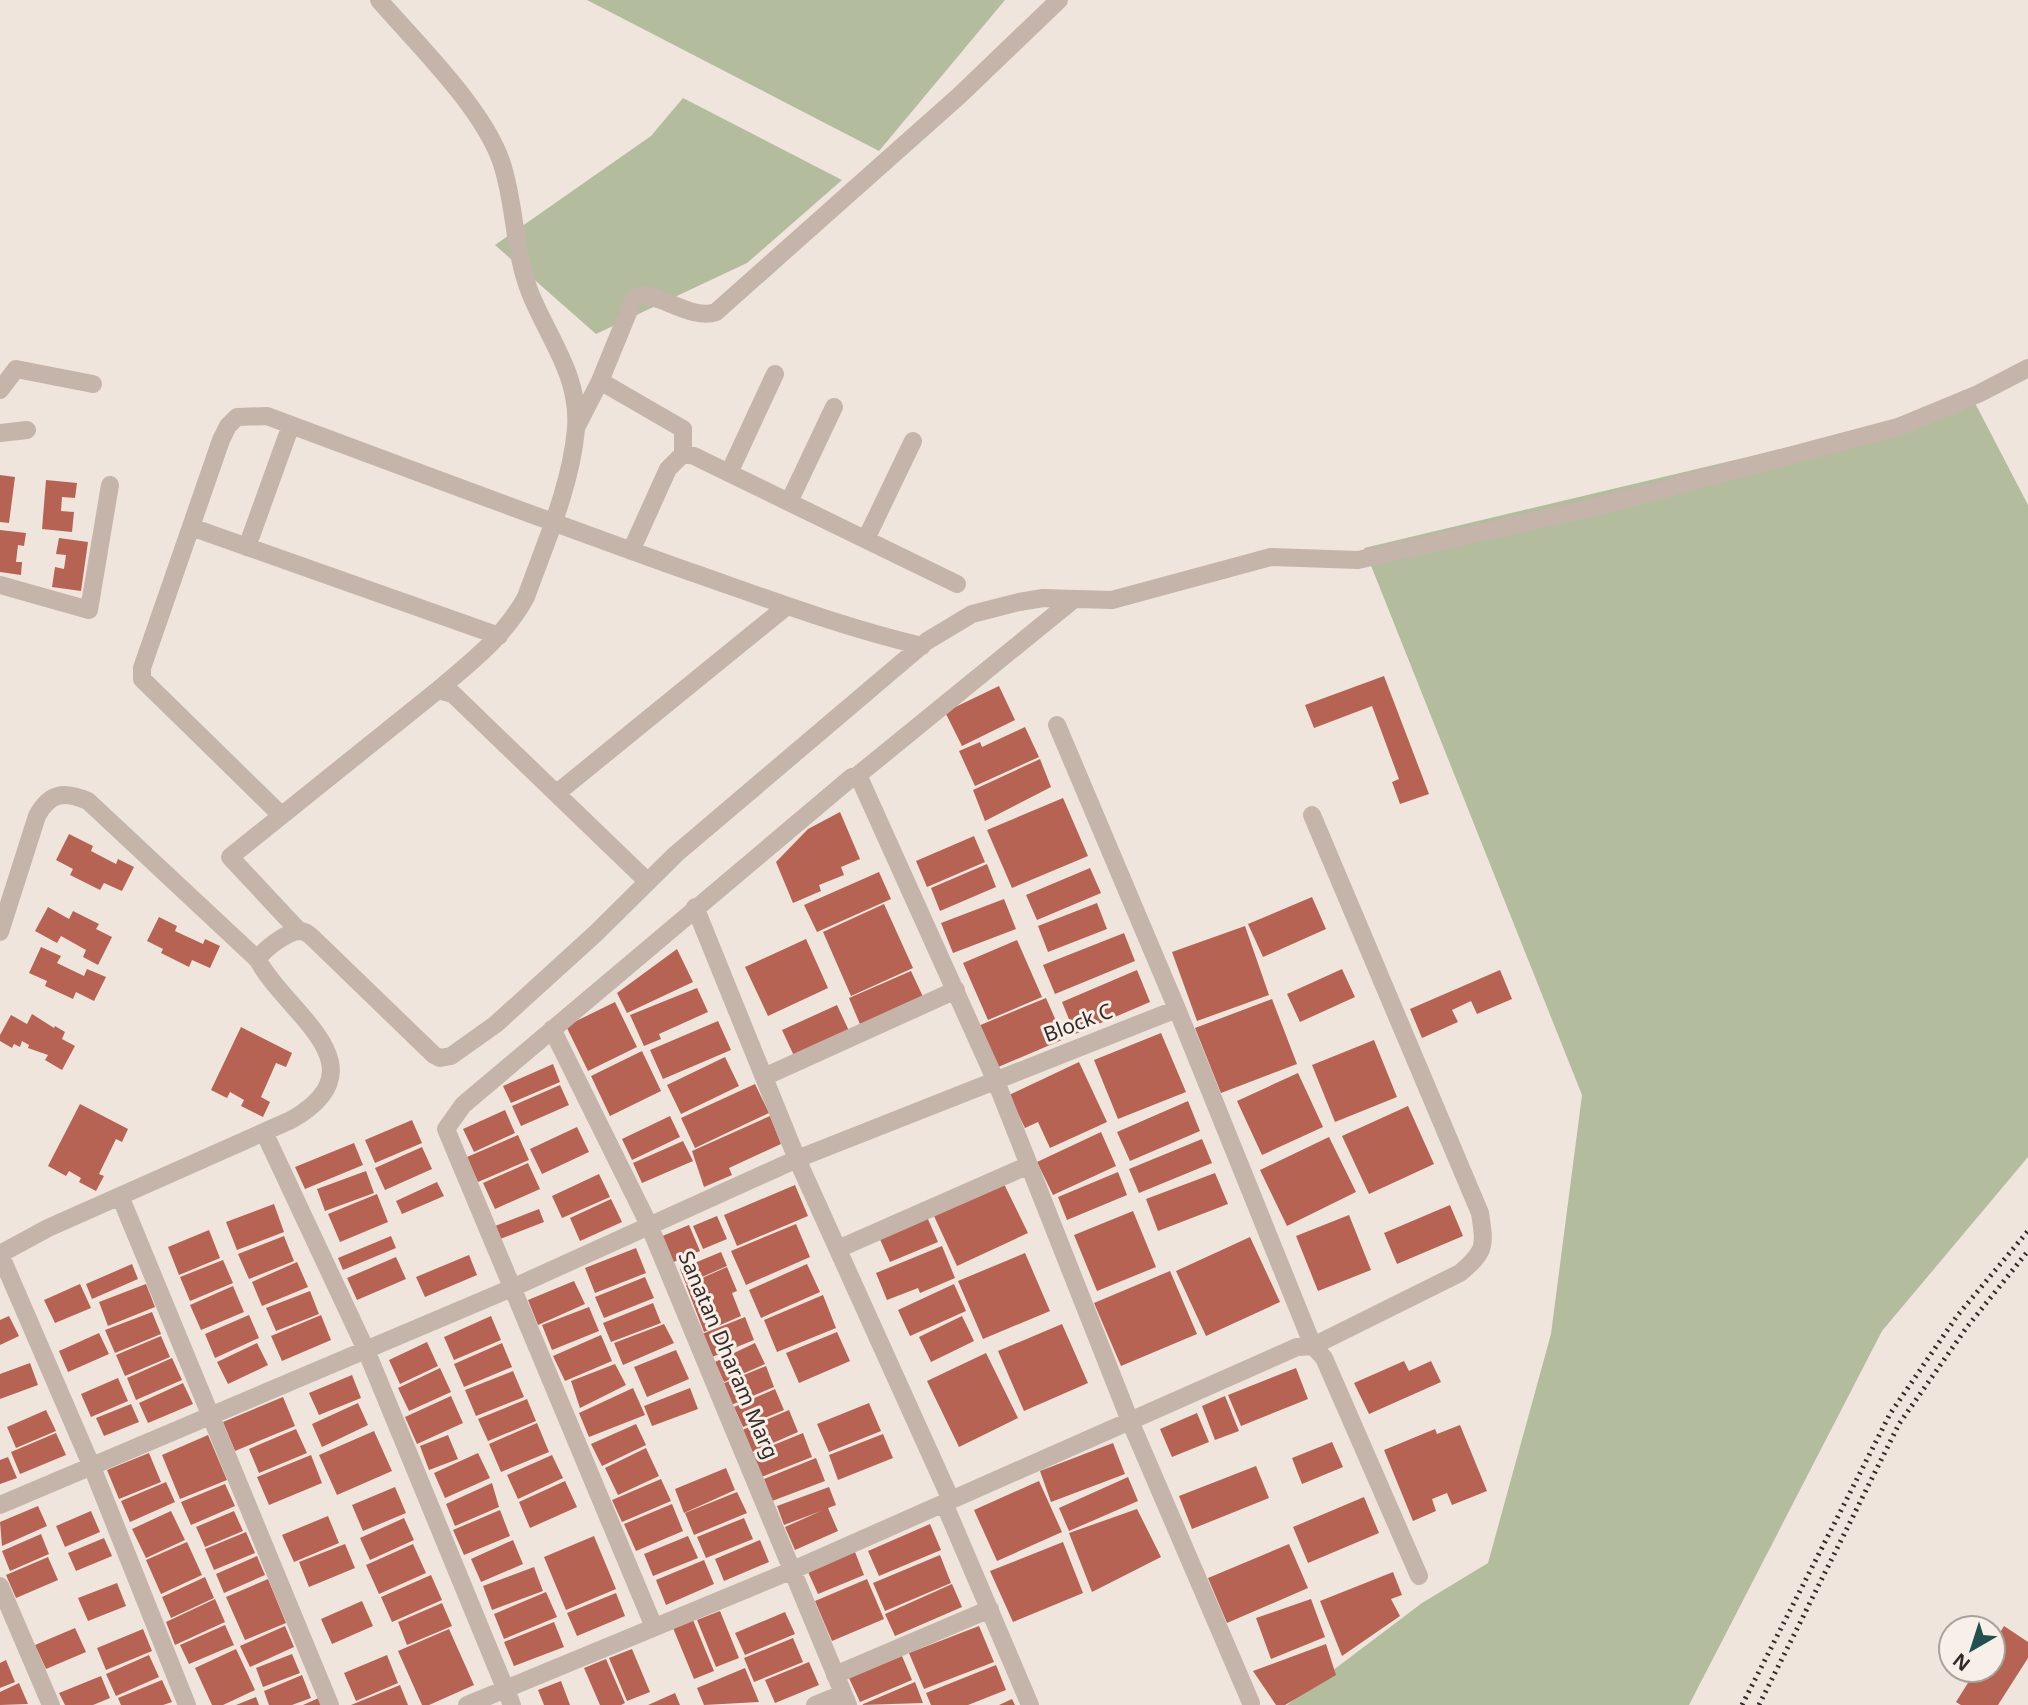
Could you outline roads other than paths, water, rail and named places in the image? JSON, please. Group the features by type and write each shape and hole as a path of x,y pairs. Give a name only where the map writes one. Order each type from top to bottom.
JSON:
{"street":[{"path":"379,0 468,105 501,159 525,278 570,379 576,402 576,429 565,485 526,597 499,636 438,690 230,858 299,931 315,940 434,1055 445,1058 496,1024 595,934 647,881 922,646 956,621 992,607 1043,598 1112,600 1270,557 1358,560 1560,516 1898,428 1978,394 2028,368"},
{"path":"576,429 600,381 634,298 645,296 698,314 716,312 960,95 1059,0"},
{"path":"0,390 16,369 93,384"},
{"path":"729,473 775,374"},
{"path":"600,381 683,429 683,454 668,469 631,551"},
{"path":"789,502 834,407"},
{"path":"281,816 142,679 142,668 191,527 228,426 237,416 267,416 787,606 865,633 922,646"},
{"path":"247,547 291,425"},
{"path":"0,433 27,430"},
{"path":"866,539 913,441"},
{"path":"683,454 729,473 957,584"},
{"path":"0,586 89,610 110,485"},
{"path":"191,527 499,636"},
{"path":"654,1627 446,1129 463,1105 695,907 852,776 858,775 1073,600"},
{"path":"556,793 787,606"},
{"path":"438,690 453,694 647,881"},
{"path":"1057,725 1177,1009 1313,1346 1324,1358 1419,1576"},
{"path":"858,775 995,1079 1130,1421 1251,1703"},
{"path":"0,932 37,816 44,802 58,794 72,794 88,801 258,960 320,1038 329,1065 327,1088 316,1103 291,1120 48,1227 0,1254 92,1467 187,1705"},
{"path":"467,1705 508,1697 654,1627 793,1570 1278,1353 1297,1347 1313,1346 1460,1273 1479,1257 1485,1242 1480,1213 1312,815"},
{"path":"695,907 797,1159 948,1501 1030,1705"},
{"path":"258,960 264,952 299,931"},
{"path":"764,1077 956,990"},
{"name":"Block C","path":"0,1505 211,1413 512,1288 797,1159 1177,1009"},
{"name":"Sanatan Dharam Marg","path":"552,1030 649,1225 845,1699"},
{"path":"264,1132 366,1350 508,1697"},
{"path":"838,1249 1029,1165"},
{"path":"120,1196 330,1705"},
{"path":"0,1586 51,1705"},
{"path":"835,1675 990,1609"},
{"path":"815,1705 845,1699"}],"railway":[{"path":"1742,1705 1890,1414 1957,1316 2028,1231"},
{"path":"1759,1705 1899,1424 1967,1327 2028,1251"}]}
